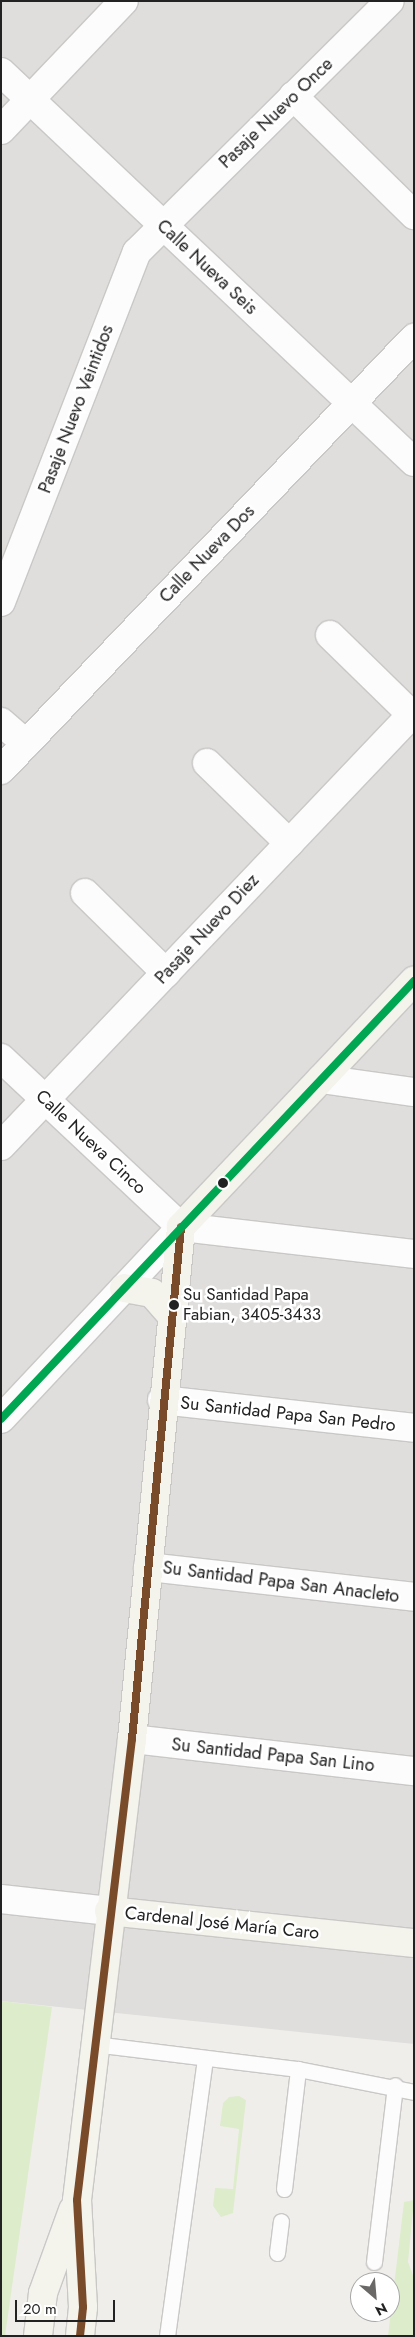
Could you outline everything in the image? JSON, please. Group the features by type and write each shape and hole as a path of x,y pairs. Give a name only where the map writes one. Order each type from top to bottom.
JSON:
{"street":[{"path":"1,130 124,1"},
{"name":"Pasaje Nuevo Once","path":"162,224 390,1"},
{"name":"Calle Nueva Seis","path":"1,72 414,462"},
{"path":"293,96 414,215"},
{"name":"Pasaje Nuevo Veintidos","path":"1,602 137,252 162,224"},
{"name":"Calle Nueva Dos","path":"1,770 414,338"},
{"path":"330,635 413,713"},
{"name":"Pasaje Nuevo Diez","path":"1,1146 413,713"},
{"path":"1,722 26,744"},
{"path":"207,763 289,843"},
{"path":"85,893 166,973"},
{"path":"1,1419 414,981"},
{"name":"Calle Nueva Cinco","path":"1,1058 182,1227"},
{"path":"321,1079 414,1092"},
{"path":"182,1227 414,1254"},
{"path":"80,2336 83,2306 76,2200 109,1911 132,1739 162,1400 182,1227"},
{"path":"124,1288 152,1293 172,1316"},
{"name":"Su Santidad Papa San Pedro","path":"162,1400 414,1428"},
{"name":"Su Santidad Papa San Anacleto","path":"148,1567 414,1597"},
{"name":"Su Santidad Papa San Lino","path":"132,1739 414,1771"},
{"name":"Cardenal José María Caro","path":"1,1899 414,1944"},
{"path":"38,2336 43,2293 76,2200"}],"lane":[{"path":"94,2044 298,2070 395,2085 414,2092"},
{"path":"167,2336 205,2059"},
{"path":"284,2189 298,2070"},
{"path":"374,2262 395,2085"},
{"path":"278,2253 281,2221"}],"shaded area":[{"path":"1,1 414,1 414,2044 1,2001"}],"green space":[{"path":"1,2001 52,2007 5,2336 1,2336"},
{"path":"239,2096 246,2100 233,2213 221,2217 213,2206 215,2188 233,2189 239,2129 220,2126 223,2103 229,2097"},
{"path":"414,2200 408,2262 414,2278 414,2336 388,2336 390,2322 400,2322 400,2272 396,2272 404,2202"}],"transit line":[{"path":"1,1419 414,981"},
{"path":"80,2336 83,2307 77,2200 132,1739 181,1227"}],"place":[{"name":"Su Santidad Papa Fabian, 3405-3433","path":"174,1305"}]}
